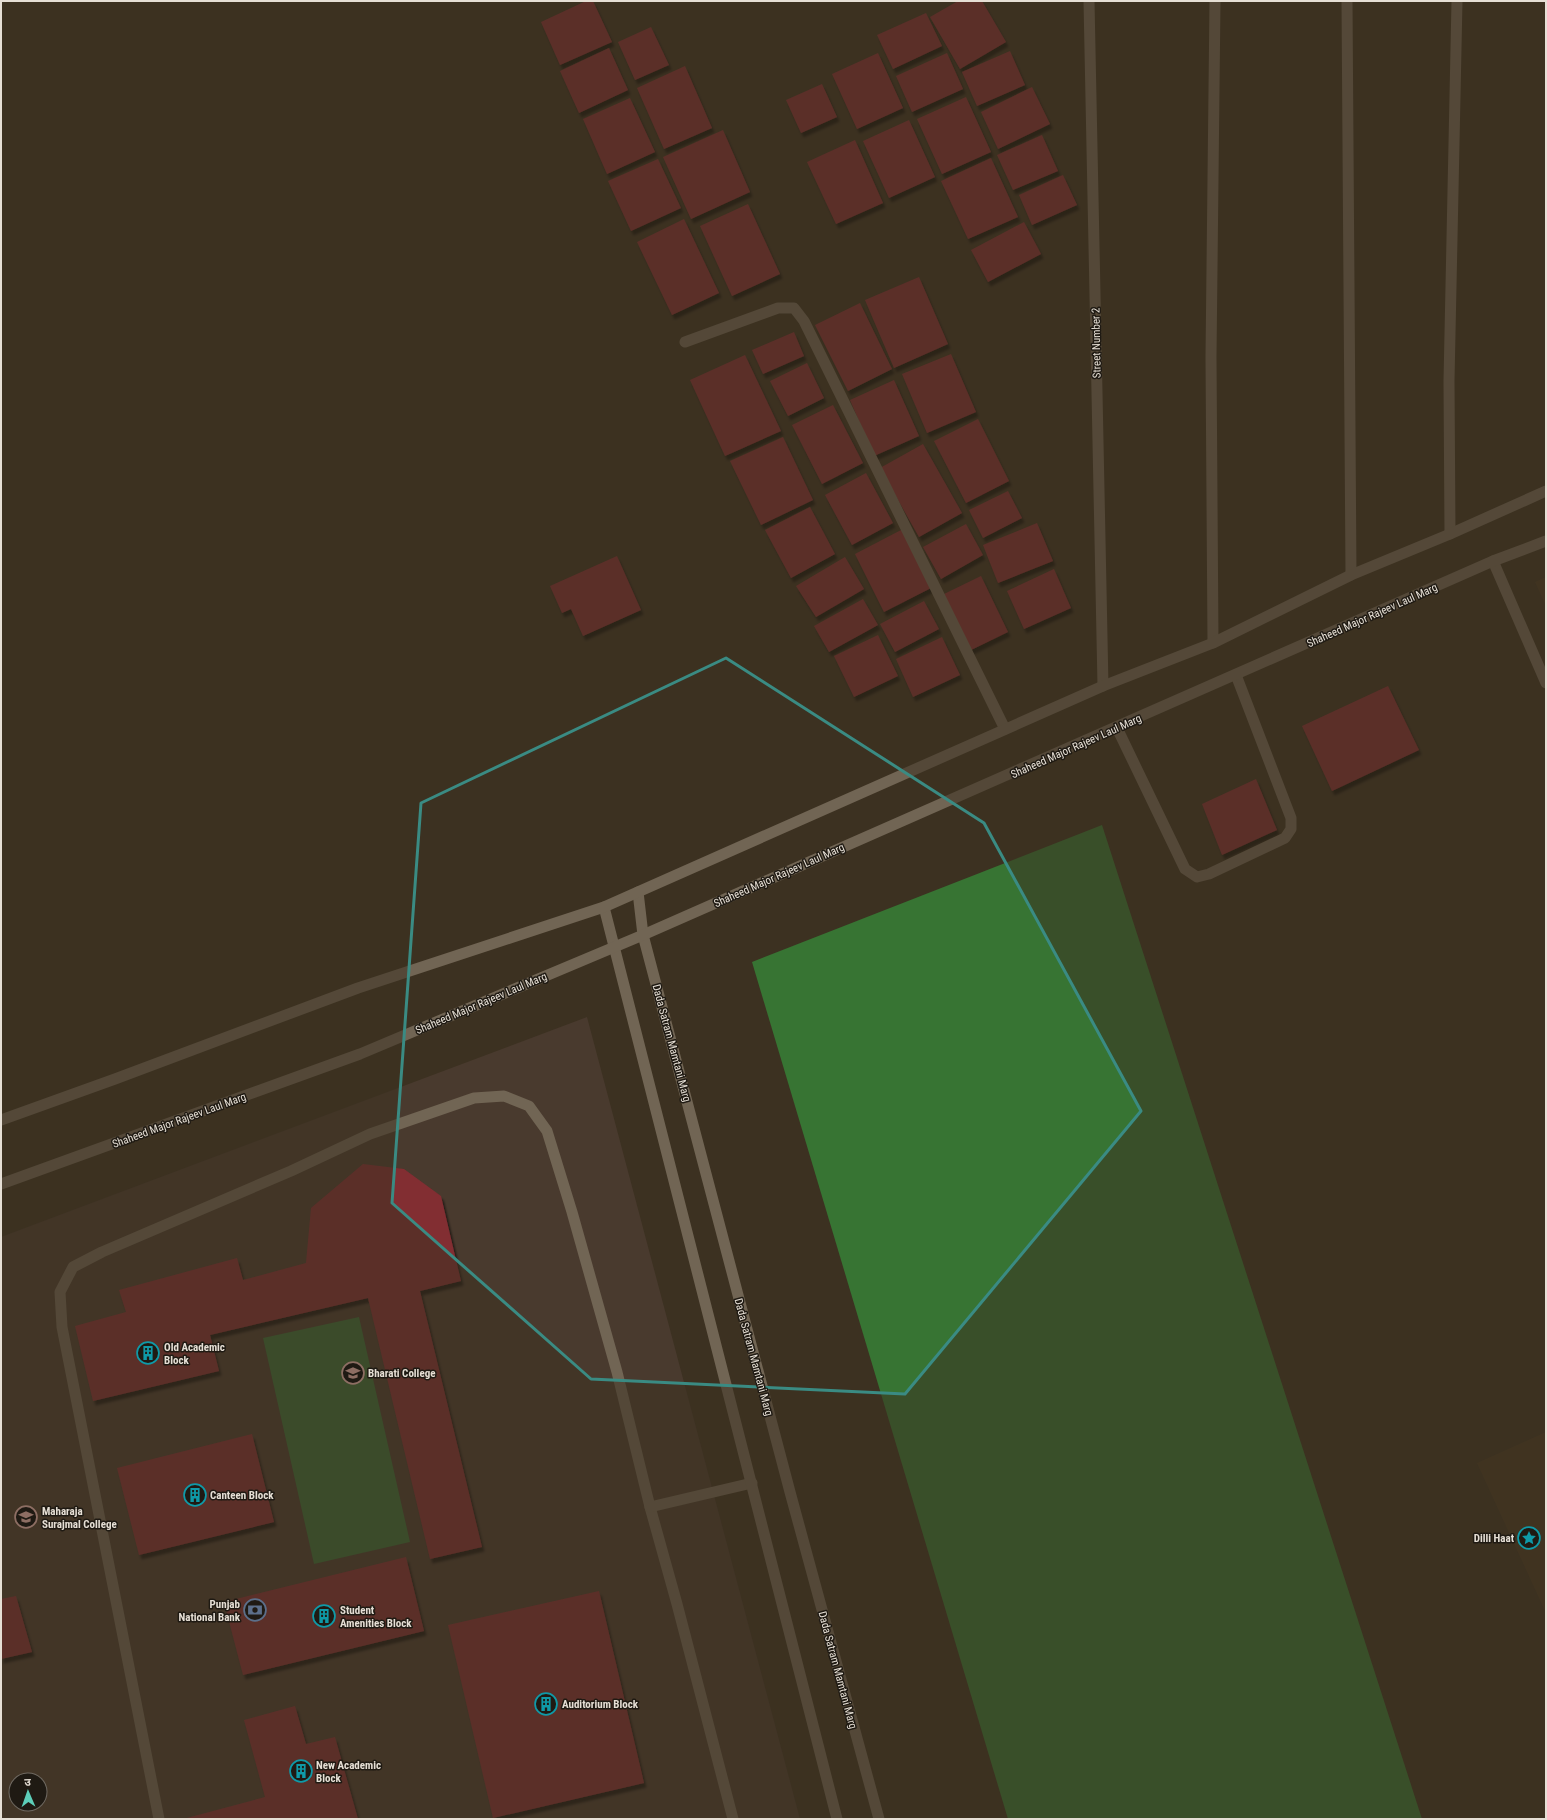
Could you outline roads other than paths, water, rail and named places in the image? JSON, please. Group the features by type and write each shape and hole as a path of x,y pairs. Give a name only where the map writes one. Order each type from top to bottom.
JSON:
{"street":[{"name":"Street Number 2","path":"1088,1 1103,686"},
{"path":"1213,643 1211,357 1215,1"},
{"path":"1347,1 1348,337 1351,575"},
{"path":"1450,534 1449,381 1457,1"},
{"path":"685,342 778,308 794,308 808,328 1005,729"},
{"path":"1,1120 358,988 604,907 1103,686 1213,643 1351,575 1450,534 1546,490"},
{"name":"Shaheed Major Rajeev Laul Marg","path":"1,1184 360,1054 643,935 1117,728 1493,561 1546,541"},
{"path":"1493,561 1546,683"},
{"path":"1117,728 1185,869 1197,876 1209,874 1285,838 1291,829 1291,818 1236,675"},
{"name":"Dada Satram Mamtani Marg","path":"638,892 643,935 790,1492 879,1819"},
{"path":"604,907 837,1819"},
{"path":"159,1819 62,1327 60,1292 73,1267 102,1252 291,1171 370,1134 474,1098 504,1096 530,1106 548,1131 617,1372 650,1507 733,1819"},
{"path":"650,1507 752,1483"}],"place":[{"name":"Old Academic Block","path":"148,1353"},
{"name":"Bharati College","path":"353,1373"},
{"name":"Canteen Block","path":"195,1495"},
{"name":"Maharaja Surajmal College","path":"26,1517"},
{"name":"Dilli Haat","path":"1529,1538"},
{"name":"Punjab National Bank","path":"255,1610"},
{"name":"Student Amenities Block","path":"324,1616"},
{"name":"Auditorium Block","path":"546,1704"},
{"name":"New Academic Block","path":"301,1771"}]}
